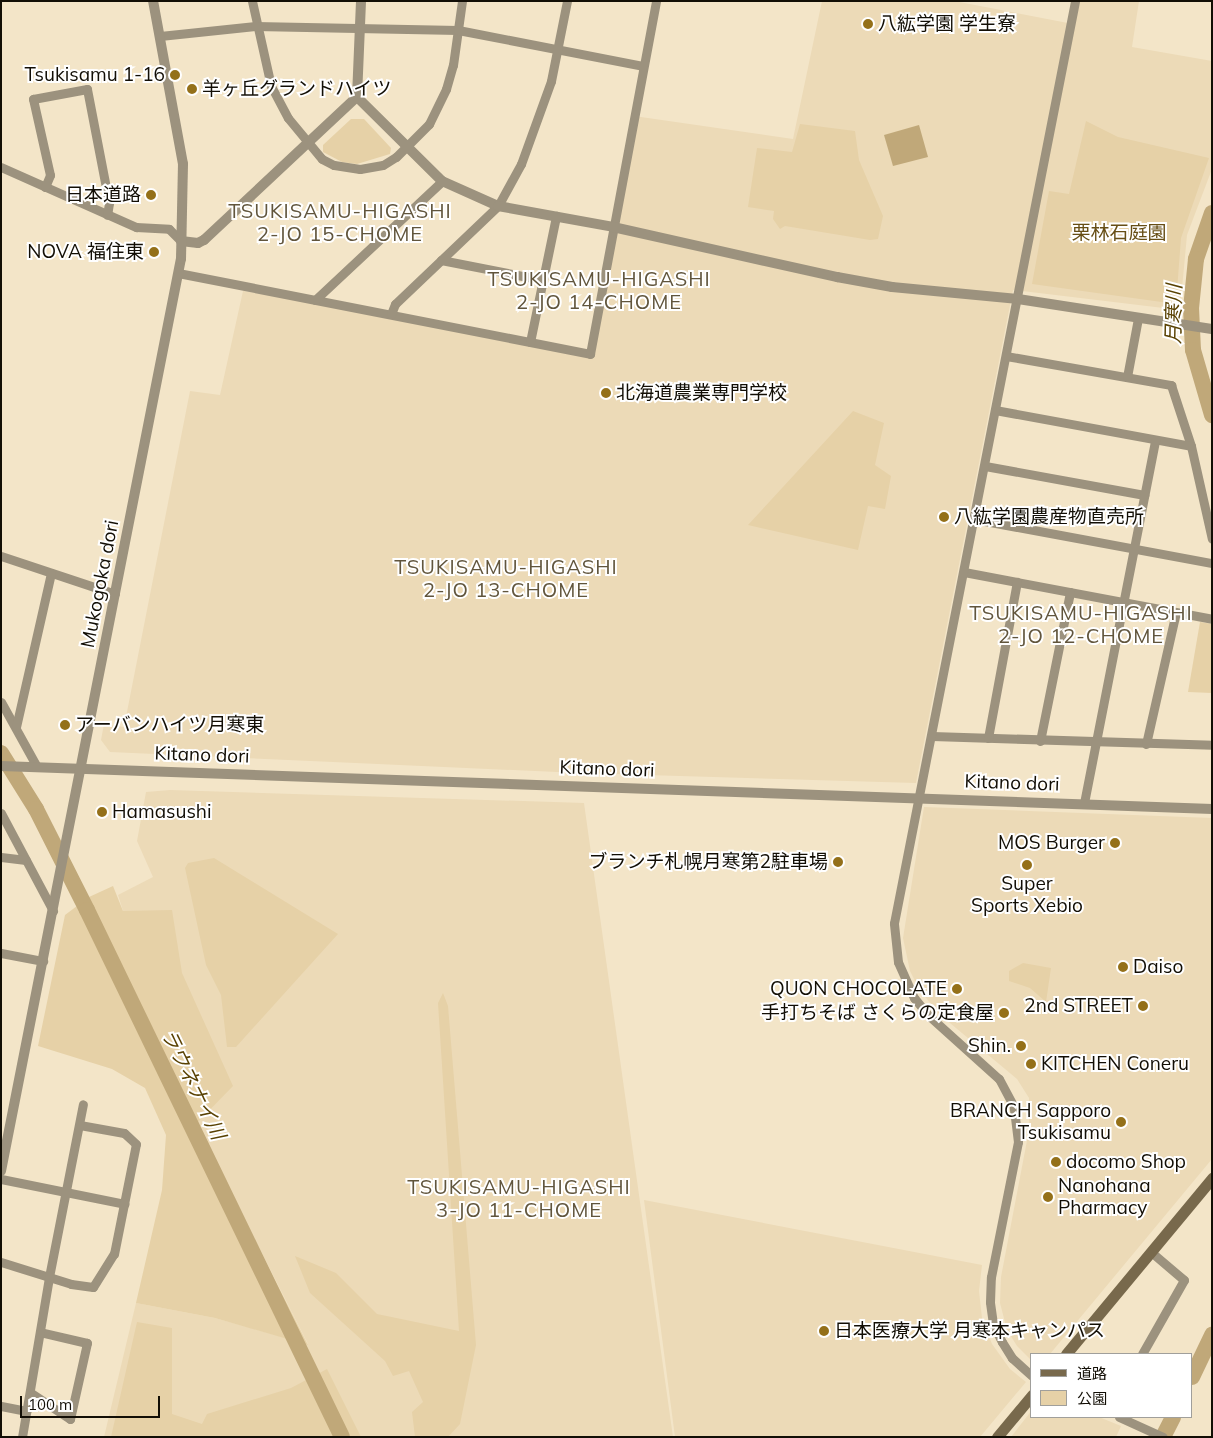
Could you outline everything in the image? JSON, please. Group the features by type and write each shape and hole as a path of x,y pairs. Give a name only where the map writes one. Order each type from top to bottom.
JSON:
{"main road":[{"path":"1067,1353 1212,1178"},
{"path":"998,1437 1030,1398"}],"street":[{"name":"Mukogoka dori","path":"1,1171 82,769 178,273 181,241 183,164 153,1"},
{"path":"252,1 255,26 271,86 288,118 308,143 334,165 360,169 383,165 408,148 429,124 446,89 462,1"},
{"path":"1,167 136,227 169,230 181,241 198,243 204,240 357,97 361,1"},
{"path":"391,314 395,304 498,206 533,140 557,50 567,1"},
{"path":"178,273 590,354 656,1"},
{"path":"1030,1374 1012,1358 1002,1342 993,1324 990,1302 991,1277 1018,1142 1014,1107 999,1079 928,1015 914,998 903,978 896,953 894,923 1075,1"},
{"path":"160,36 255,26 458,30 643,66"},
{"path":"45,187 50,174 33,98 87,89 109,204 107,215"},
{"path":"357,97 442,181 498,206 613,227 837,277 892,287 1018,299 1209,329"},
{"path":"315,300 442,181"},
{"path":"530,342 556,216"},
{"path":"441,260 543,280"},
{"path":"1127,377 1138,318"},
{"path":"1006,356 1171,385 1191,446 1212,539"},
{"path":"995,410 1191,446"},
{"path":"1084,803 1132,549 1155,440"},
{"path":"985,466 1144,495"},
{"path":"974,520 1212,563"},
{"path":"1,556 115,594"},
{"path":"964,572 1212,619"},
{"path":"16,727 52,573"},
{"path":"988,738 1018,582"},
{"path":"1040,741 1070,592"},
{"path":"1146,744 1176,612"},
{"path":"1,702 16,727 34,767"},
{"path":"932,736 1095,743 1212,745"},
{"name":"Kitano dori","path":"1,766 919,797 1212,810"},
{"path":"1,813 53,911"},
{"path":"1,857 26,860"},
{"path":"1,953 43,961"},
{"path":"22,1437 31,1393 49,1276 67,1193 83,1104"},
{"path":"1,1262 93,1287 114,1254 136,1144 124,1133 80,1125"},
{"path":"1,1179 124,1204"},
{"path":"1143,1353 1184,1280 1151,1252"},
{"path":"31,1393 70,1419 87,1343 40,1332"},
{"path":"1,1406 27,1411"},
{"path":"1120,1418 1163,1437"}],"shaded area":[{"name":"北海道農業専門学校","path":"822,1 954,1 1073,24 1079,1 1139,1 1132,47 1212,61 1212,169 1187,235 1180,310 1013,290 916,783 579,773 110,752 101,740 104,724 124,727 190,391 220,395 243,291 315,302 592,358 634,116 793,139"},
{"path":"919,125 928,157 893,166 884,135"},
{"path":"170,790 584,803 673,1437 104,1437 136,1303 215,1318 308,1344 184,1100 118,895 153,877 137,841 146,792"},
{"name":"BRANCH Sapporo Tsukisamu","path":"924,807 1212,818 1212,1159 1051,1353 1030,1353 1030,1359 1017,1346 1007,1330 1000,1303 1001,1277 1029,1130 1029,1098 1017,1079 938,1013 919,989 910,971 903,938"},
{"name":"日本医療大学 月寒本キャンパス","path":"644,1200 982,1265 979,1291 982,1318 992,1344 1010,1369 1026,1382 980,1437 675,1437"},
{"path":"1030,1413 1030,1418 1101,1418 1121,1426 1116,1437 1011,1437"}],"green space":[{"path":"351,119 364,119 391,148 390,154 357,164 342,162 323,152 323,145"},
{"name":"栗林石庭園","path":"1086,121 1118,137 1209,158 1181,238 1176,304 1032,284 1049,191 1069,194"},
{"path":"800,124 855,131 859,160 883,216 878,239 870,240 785,226 780,229 773,219 774,211 748,207 757,148 792,152"},
{"path":"853,411 884,423 875,465 891,476 885,509 868,506 858,550 748,525"},
{"path":"1200,622 1212,624 1212,693 1188,692"},
{"path":"214,858 338,934 236,1047 227,1047 221,995 206,965 185,868 188,863"},
{"path":"113,886 123,911 172,910 182,973 233,1086 196,1124 308,1345 215,1318 136,1303 162,1190 166,1135 145,1088 112,1069 38,1046 65,915 89,897"},
{"path":"1023,963 1051,968 1046,1002 1030,988 1009,981 1009,971"},
{"path":"443,993 448,1006 476,1345 460,1424 448,1437 415,1437 412,1412 423,1402 409,1371 393,1376 385,1361 310,1293 295,1256 336,1273 377,1314 459,1331 438,1003"},
{"path":"137,1322 172,1328 172,1414 202,1424 207,1414 291,1388 327,1369 361,1437 111,1437"}],"waterway":[{"name":"月寒川","path":"1212,213 1196,259 1191,308 1193,350 1212,415"},
{"name":"ラウネナイ川","path":"1,753 36,809 87,910 342,1437"},
{"name":"月寒川","path":"1193,1375 1212,1335"},
{"name":"月寒川","path":"1163,1437 1172,1418"}],"place":[{"name":"八紘学園 学生寮","path":"868,24"},
{"name":"Tsukisamu 1-16","path":"175,75"},
{"name":"羊ヶ丘グランドハイツ","path":"192,89"},
{"name":"日本道路","path":"151,195"},
{"name":"NOVA 福住東","path":"154,252"},
{"name":"北海道農業専門学校","path":"606,393"},
{"name":"八紘学園農産物直売所","path":"944,517"},
{"name":"アーバンハイツ月寒東","path":"65,725"},
{"name":"Hamasushi","path":"102,812"},
{"name":"MOS Burger","path":"1115,843"},
{"name":"ブランチ札幌月寒第2駐車場","path":"838,862"},
{"name":"Super Sports Xebio","path":"1027,865"},
{"name":"Daiso","path":"1123,967"},
{"name":"QUON CHOCOLATE","path":"957,989"},
{"name":"2nd STREET","path":"1143,1006"},
{"name":"手打ちそば さくらの定食屋","path":"1004,1013"},
{"name":"Shin.","path":"1021,1046"},
{"name":"KITCHEN Coneru","path":"1031,1064"},
{"name":"BRANCH Sapporo Tsukisamu","path":"1121,1122"},
{"name":"docomo Shop","path":"1056,1162"},
{"name":"Nanohana Pharmacy","path":"1048,1197"},
{"name":"日本医療大学 月寒本キャンパス","path":"824,1331"}],"district":[{"name":"TSUKISAMU-HIGASHI 2-JO 15-CHOME","path":"340,222"},
{"name":"TSUKISAMU-HIGASHI 2-JO 14-CHOME","path":"599,290"},
{"name":"TSUKISAMU-HIGASHI 2-JO 13-CHOME","path":"506,578"},
{"name":"TSUKISAMU-HIGASHI 2-JO 12-CHOME","path":"1081,624"},
{"name":"TSUKISAMU-HIGASHI 3-JO 11-CHOME","path":"519,1198"}]}
